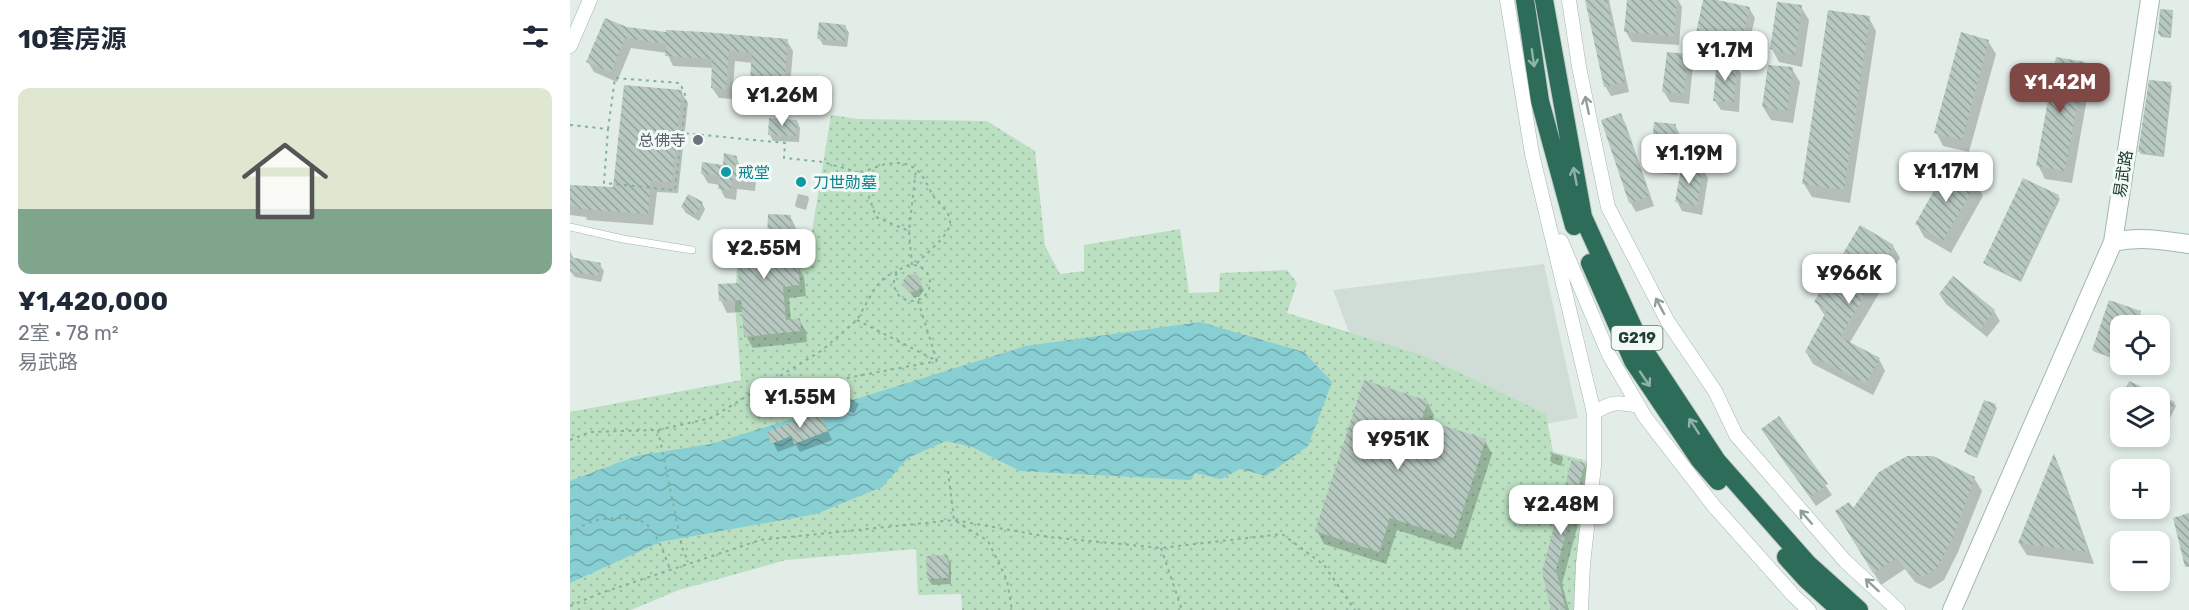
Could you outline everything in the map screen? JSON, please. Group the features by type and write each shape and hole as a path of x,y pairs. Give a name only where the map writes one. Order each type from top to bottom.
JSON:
{"highway":[{"name":"G219","path":"1525,0 1539,101 1574,225 1633,361 1699,459 1806,579 1840,610"},
{"name":"G219","path":"1544,0 1583,217 1642,347 1717,461 1808,564 1858,610"}],"main road":[{"name":"易武路","path":"1953,610 2113,242 2150,0"},
{"path":"2113,242 2131,238 2150,238 2189,244"}],"street":[{"path":"572,38 590,0"},
{"path":"1507,0 1532,154 1594,413 1594,466 1583,564 1581,610"},
{"path":"1569,0 1579,67 1608,207 1668,322 1715,391 1736,435 1845,561 1898,610"},
{"path":"1532,154 1553,150"},
{"path":"1532,154 1566,255 1609,355 1638,406 1713,505 1809,610"},
{"path":"1594,413 1607,404 1621,402 1638,406"}],"lane":[{"path":"570,227 643,243 692,250"}],"path":[{"path":"615,78 680,83 686,97 675,190 604,183 608,129 615,78"},
{"path":"570,125 608,129"},
{"path":"570,440 590,432 658,430 711,418 821,351 857,320 875,288 886,276 913,265 947,232 950,224 946,210 934,197 916,168 902,162 882,164 861,173 823,162 784,158 785,143 682,133"},
{"path":"913,265 909,231 916,168"},
{"path":"861,173 876,218 909,231"},
{"path":"897,272 894,283 897,293 906,300 918,300 926,294 930,283 927,273 913,265"},
{"path":"918,300 937,361"},
{"path":"857,320 937,361"},
{"path":"758,417 836,380 937,361"},
{"path":"658,430 682,547 688,563"},
{"path":"948,471 954,520"},
{"path":"570,535 578,527 600,518 633,519 645,522 654,534 670,569"},
{"path":"954,520 988,541 1007,580 1012,610"},
{"path":"570,606 670,569 760,540 954,520 1049,537 1161,548 1282,534 1324,565 1355,610"},
{"path":"1161,548 1182,610"}],"shaded area":[{"path":"1544,264 1578,418 1540,425 1349,332 1333,290"}],"green space":[{"path":"831,115 858,119 987,121 1035,151 1045,246 1060,274 1084,271 1084,245 1180,229 1189,293 1219,292 1220,273 1287,270 1297,283 1287,313 1422,355 1546,414 1553,452 1591,462 1576,610 962,610 961,594 918,595 916,549 786,560 679,590 631,610 570,610 570,412 741,380 735,305 737,261 807,262"}],"water":[{"path":"1200,322 1304,352 1332,382 1308,446 1266,476 1240,469 1221,479 1195,473 1191,480 1020,471 972,447 946,441 908,458 882,487 816,514 660,542 570,583 570,481 636,456 711,444 1026,346"}],"building":[{"path":"1585,0 1607,0 1625,82 1604,87"},
{"path":"1627,0 1677,0 1674,36 1624,32"},
{"path":"1703,0 1717,0 1750,7 1742,43 1696,33"},
{"path":"1777,2 1802,5 1795,55 1770,49"},
{"path":"2160,9 2173,10 2170,36 2158,34"},
{"path":"1828,10 1870,16 1844,190 1802,184"},
{"path":"605,18 627,27 666,32 666,30 704,32 788,39 784,89 769,88 768,92 749,90 752,53 729,51 726,89 711,88 712,59 665,56 666,44 625,38 611,72 586,62"},
{"path":"819,22 846,25 845,41 817,39"},
{"path":"1961,32 1989,40 1962,140 1934,133"},
{"path":"1667,52 1688,54 1684,94 1662,92"},
{"path":"2056,57 2085,62 2065,171 2036,166"},
{"path":"1717,61 1737,63 1734,102 1713,101"},
{"path":"1768,65 1793,67 1787,111 1762,107"},
{"path":"2149,80 2171,82 2163,155 2138,152"},
{"path":"624,85 682,90 672,182 651,181 648,214 579,209 579,207 570,205 570,185 613,187"},
{"path":"1621,113 1650,196 1629,203 1601,120"},
{"path":"769,118 797,120 796,136 768,135"},
{"path":"1654,122 1676,124 1672,166 1650,164"},
{"name":"戒堂","path":"724,153 737,156 735,167 752,170 750,182 732,179 731,190 718,189 720,176 701,174 702,162 723,165"},
{"path":"1682,163 1703,167 1697,206 1675,202"},
{"path":"1948,166 1977,182 1943,241 1915,224"},
{"path":"2023,178 2059,195 2020,280 1983,263"},
{"path":"688,194 703,202 695,215 681,207"},
{"path":"768,214 791,215 788,265 798,264 800,285 783,287 786,320 800,318 801,331 744,337 741,300 719,301 718,284 739,283 736,258 732,257 733,237 767,239"},
{"path":"1860,225 1894,245 1840,337 1880,358 1866,384 1805,352 1827,310 1814,302"},
{"path":"570,257 601,263 598,276 570,271"},
{"path":"912,274 918,277 921,283 918,289 912,292 906,289 903,283 906,277"},
{"path":"1953,276 1995,310 1981,328 1939,294"},
{"path":"2109,300 2141,311 2140,315 2110,315 2110,356 2092,350"},
{"path":"1364,380 1428,401 1422,419 1486,439 1454,538 1390,518 1379,552 1315,531"},
{"path":"2129,381 2142,387 2126,387"},
{"path":"1984,400 1996,404 1976,457 1964,452"},
{"path":"2170,400 2175,402 2170,413"},
{"path":"820,411 828,431 794,444 791,436 771,444 767,432"},
{"path":"1779,416 1828,484 1810,497 1761,429"},
{"path":"2054,453 2088,552 2018,543"},
{"path":"1907,456 1933,456 1975,477 1952,539 1938,567 1923,577 1906,570 1897,558 1873,573 1835,511 1849,502 1853,508 1879,472"},
{"path":"1572,459 1585,463 1556,570 1566,610 1551,610 1542,572"},
{"path":"2189,513 2189,567 2185,567 2173,518"},
{"path":"948,555 949,578 927,579 926,556"}],"place":[{"name":"总佛寺","path":"698,140"},
{"name":"戒堂","path":"726,172"},
{"name":"刀世勋墓","path":"801,182"}]}
